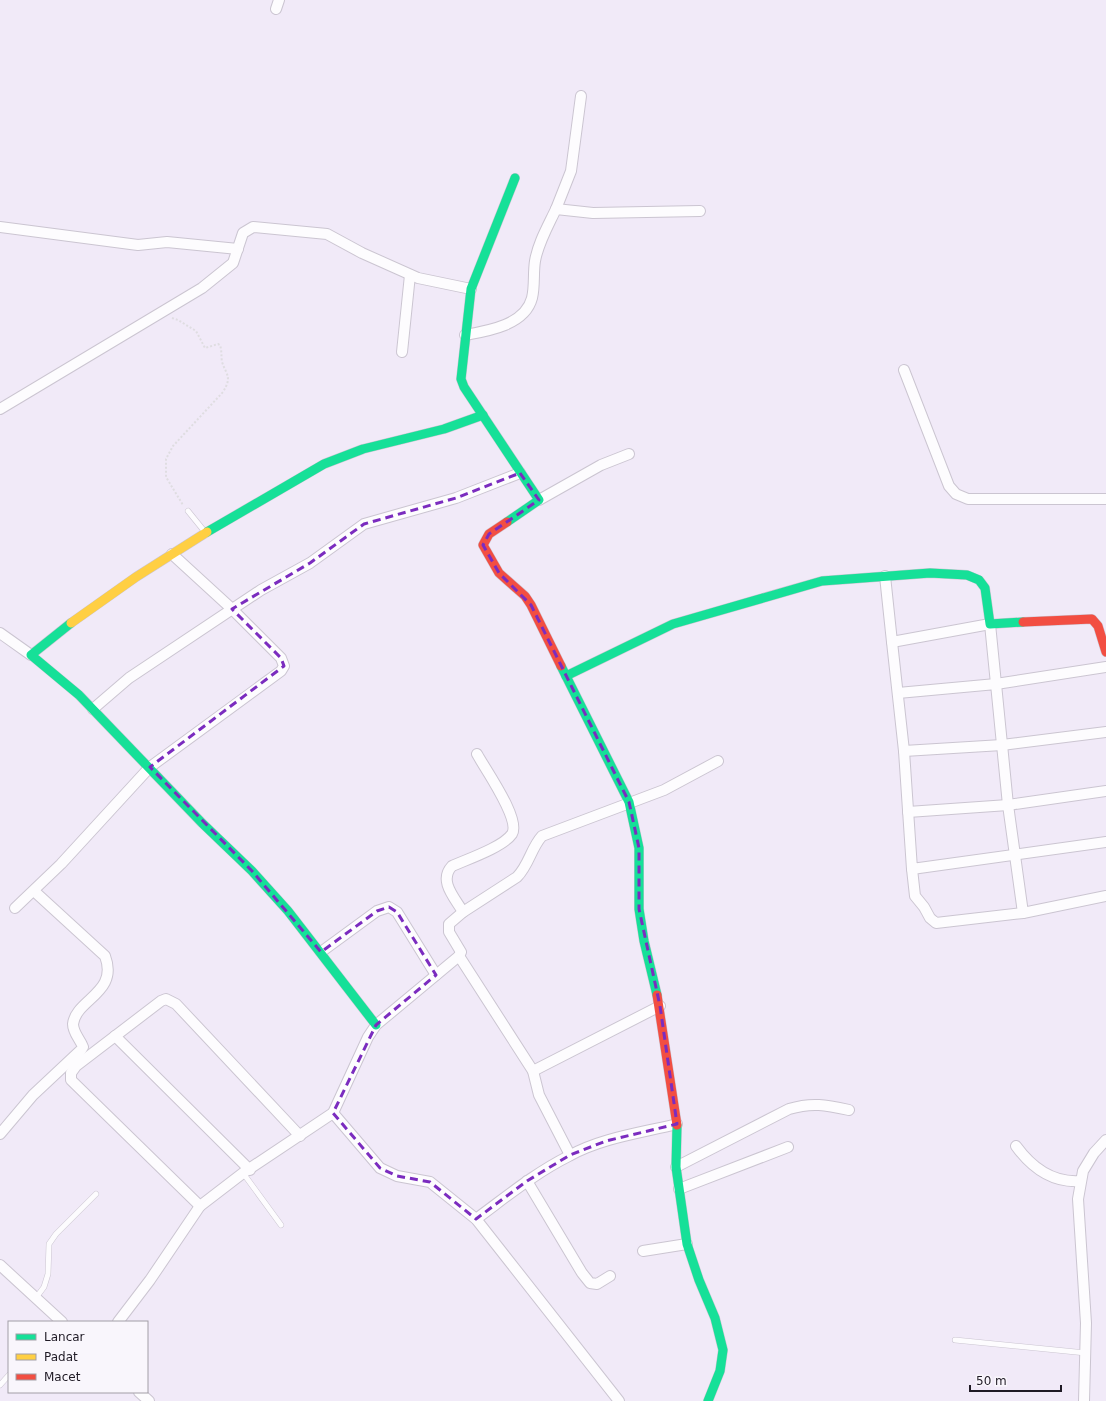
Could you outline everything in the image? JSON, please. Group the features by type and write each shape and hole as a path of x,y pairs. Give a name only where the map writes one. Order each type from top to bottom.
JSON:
{"street":[{"path":"465,335 485,332 502,326 518,318 528,307 533,293 536,260 544,235 571,171 581,96"},
{"path":"515,178 471,289 465,335 462,383 539,500"},
{"path":"556,209 593,213 700,211"},
{"path":"0,409 202,288 233,263 243,233 253,226 323,233 410,275 434,282 471,289"},
{"path":"0,227 138,244 166,242 238,250"},
{"path":"402,352 410,275"},
{"path":"904,370 949,486 956,494 968,499 1106,498"},
{"path":"31,655 80,617 206,532 337,458 387,442 451,428 483,415"},
{"path":"629,454 601,465 539,500 489,534 483,544 499,573 525,596 531,605 629,802 639,848 639,909 644,941 660,1006 676,1124 676,1167 687,1244 699,1280 715,1318 723,1350 720,1371 708,1401"},
{"path":"93,709 129,678 266,587 310,563 364,524 456,498 520,473"},
{"path":"15,908 34,891 150,767 280,671 284,666 281,658 232,609 172,554"},
{"path":"566,676 673,624 822,582 930,573 967,575 979,580 985,588 990,624 1008,805 1023,913"},
{"path":"885,576 904,751 915,896 924,907 930,918 936,923 1023,913 1106,896"},
{"path":"892,642 990,624 1092,619 1098,626 1106,652"},
{"path":"0,633 31,655 93,709 202,823 257,877 288,911 321,952 376,1025"},
{"path":"898,693 996,684 1106,667"},
{"path":"904,751 1002,745 1106,732"},
{"path":"463,912 448,887 445,879 447,872 452,866 501,843 512,834 514,826 511,814 477,754"},
{"path":"119,1321 150,1280 200,1206 246,1171 333,1113 368,1037 376,1025 459,956 461,952 449,928 452,921 463,912 517,877 524,870 534,848 542,836 664,790 718,761"},
{"path":"908,812 1008,805 1106,791"},
{"path":"912,869 1106,842"},
{"path":"0,1134 33,1095 81,1050 82,1044 75,1033 73,1025 75,1017 98,991 108,975 109,967 105,956 34,891"},
{"path":"321,952 377,911 389,907 397,912 436,975"},
{"path":"459,956 533,1071 539,1094 570,1155"},
{"path":"200,1206 71,1080 71,1073 76,1066 161,1001 166,999 171,1000 300,1136"},
{"path":"533,1071 660,1006"},
{"path":"115,1036 246,1171"},
{"path":"676,1167 789,1109 806,1104 824,1105 849,1110"},
{"path":"333,1113 380,1168 397,1176 430,1182 476,1219 619,1401"},
{"path":"476,1219 527,1181 570,1155 606,1141 676,1124"},
{"path":"1084,1401 1086,1323 1078,1199 1080,1180 1083,1171 1094,1153 1106,1140"},
{"path":"1016,1146 1026,1159 1050,1177 1071,1181 1080,1180"},
{"path":"679,1189 788,1147"},
{"path":"527,1181 582,1273 590,1283 597,1284 610,1276"},
{"path":"643,1251 687,1244"},
{"path":"0,1266 57,1321"},
{"path":"140,1393 149,1401"}],"lane":[{"path":"188,511 206,532"},
{"path":"246,1171 281,1225"},
{"path":"35,1299 44,1287 48,1274 50,1244 56,1234 96,1194"},
{"path":"955,1340 1086,1353"},
{"path":"0,1385 8,1376"}],"path":[{"path":"157,316 176,319 195,330 205,348 220,345 222,362 229,374 227,385 223,392 173,446 166,459 166,477 171,487 188,511"}],"highlighted area":[{"path":"520,473 539,500 489,534 483,545 499,573 531,605 629,802 639,848 639,909 660,1006 677,1124 606,1141 570,1155 527,1181 476,1219 430,1182 397,1176 380,1168 333,1113 376,1025 436,975 397,912 389,907 377,911 321,952 252,871 150,767 284,666 281,658 232,609 310,563 364,524 456,498"}],"traffic: fast":[{"path":"507,522 539,500 464,387 461,379 471,289 515,178"},
{"path":"207,532 324,464 363,449 444,429 483,415"},
{"path":"566,676 673,624 822,581 930,573 967,575 979,580 985,588 990,624 1023,622"},
{"path":"71,623 31,655 79,695 202,823 252,871 288,911 376,1025"},
{"path":"561,666 629,802 639,848 639,909 644,941 657,995"},
{"path":"677,1125 676,1167 687,1244 699,1280 715,1318 723,1350 720,1371 708,1401"}],"traffic: slow":[{"path":"71,623 136,577 207,532"}],"traffic: jam":[{"path":"507,522 489,534 483,545 499,573 525,596 531,605 561,666"},
{"path":"1023,622 1092,619 1098,626 1106,652"},
{"path":"657,995 677,1125"}]}
